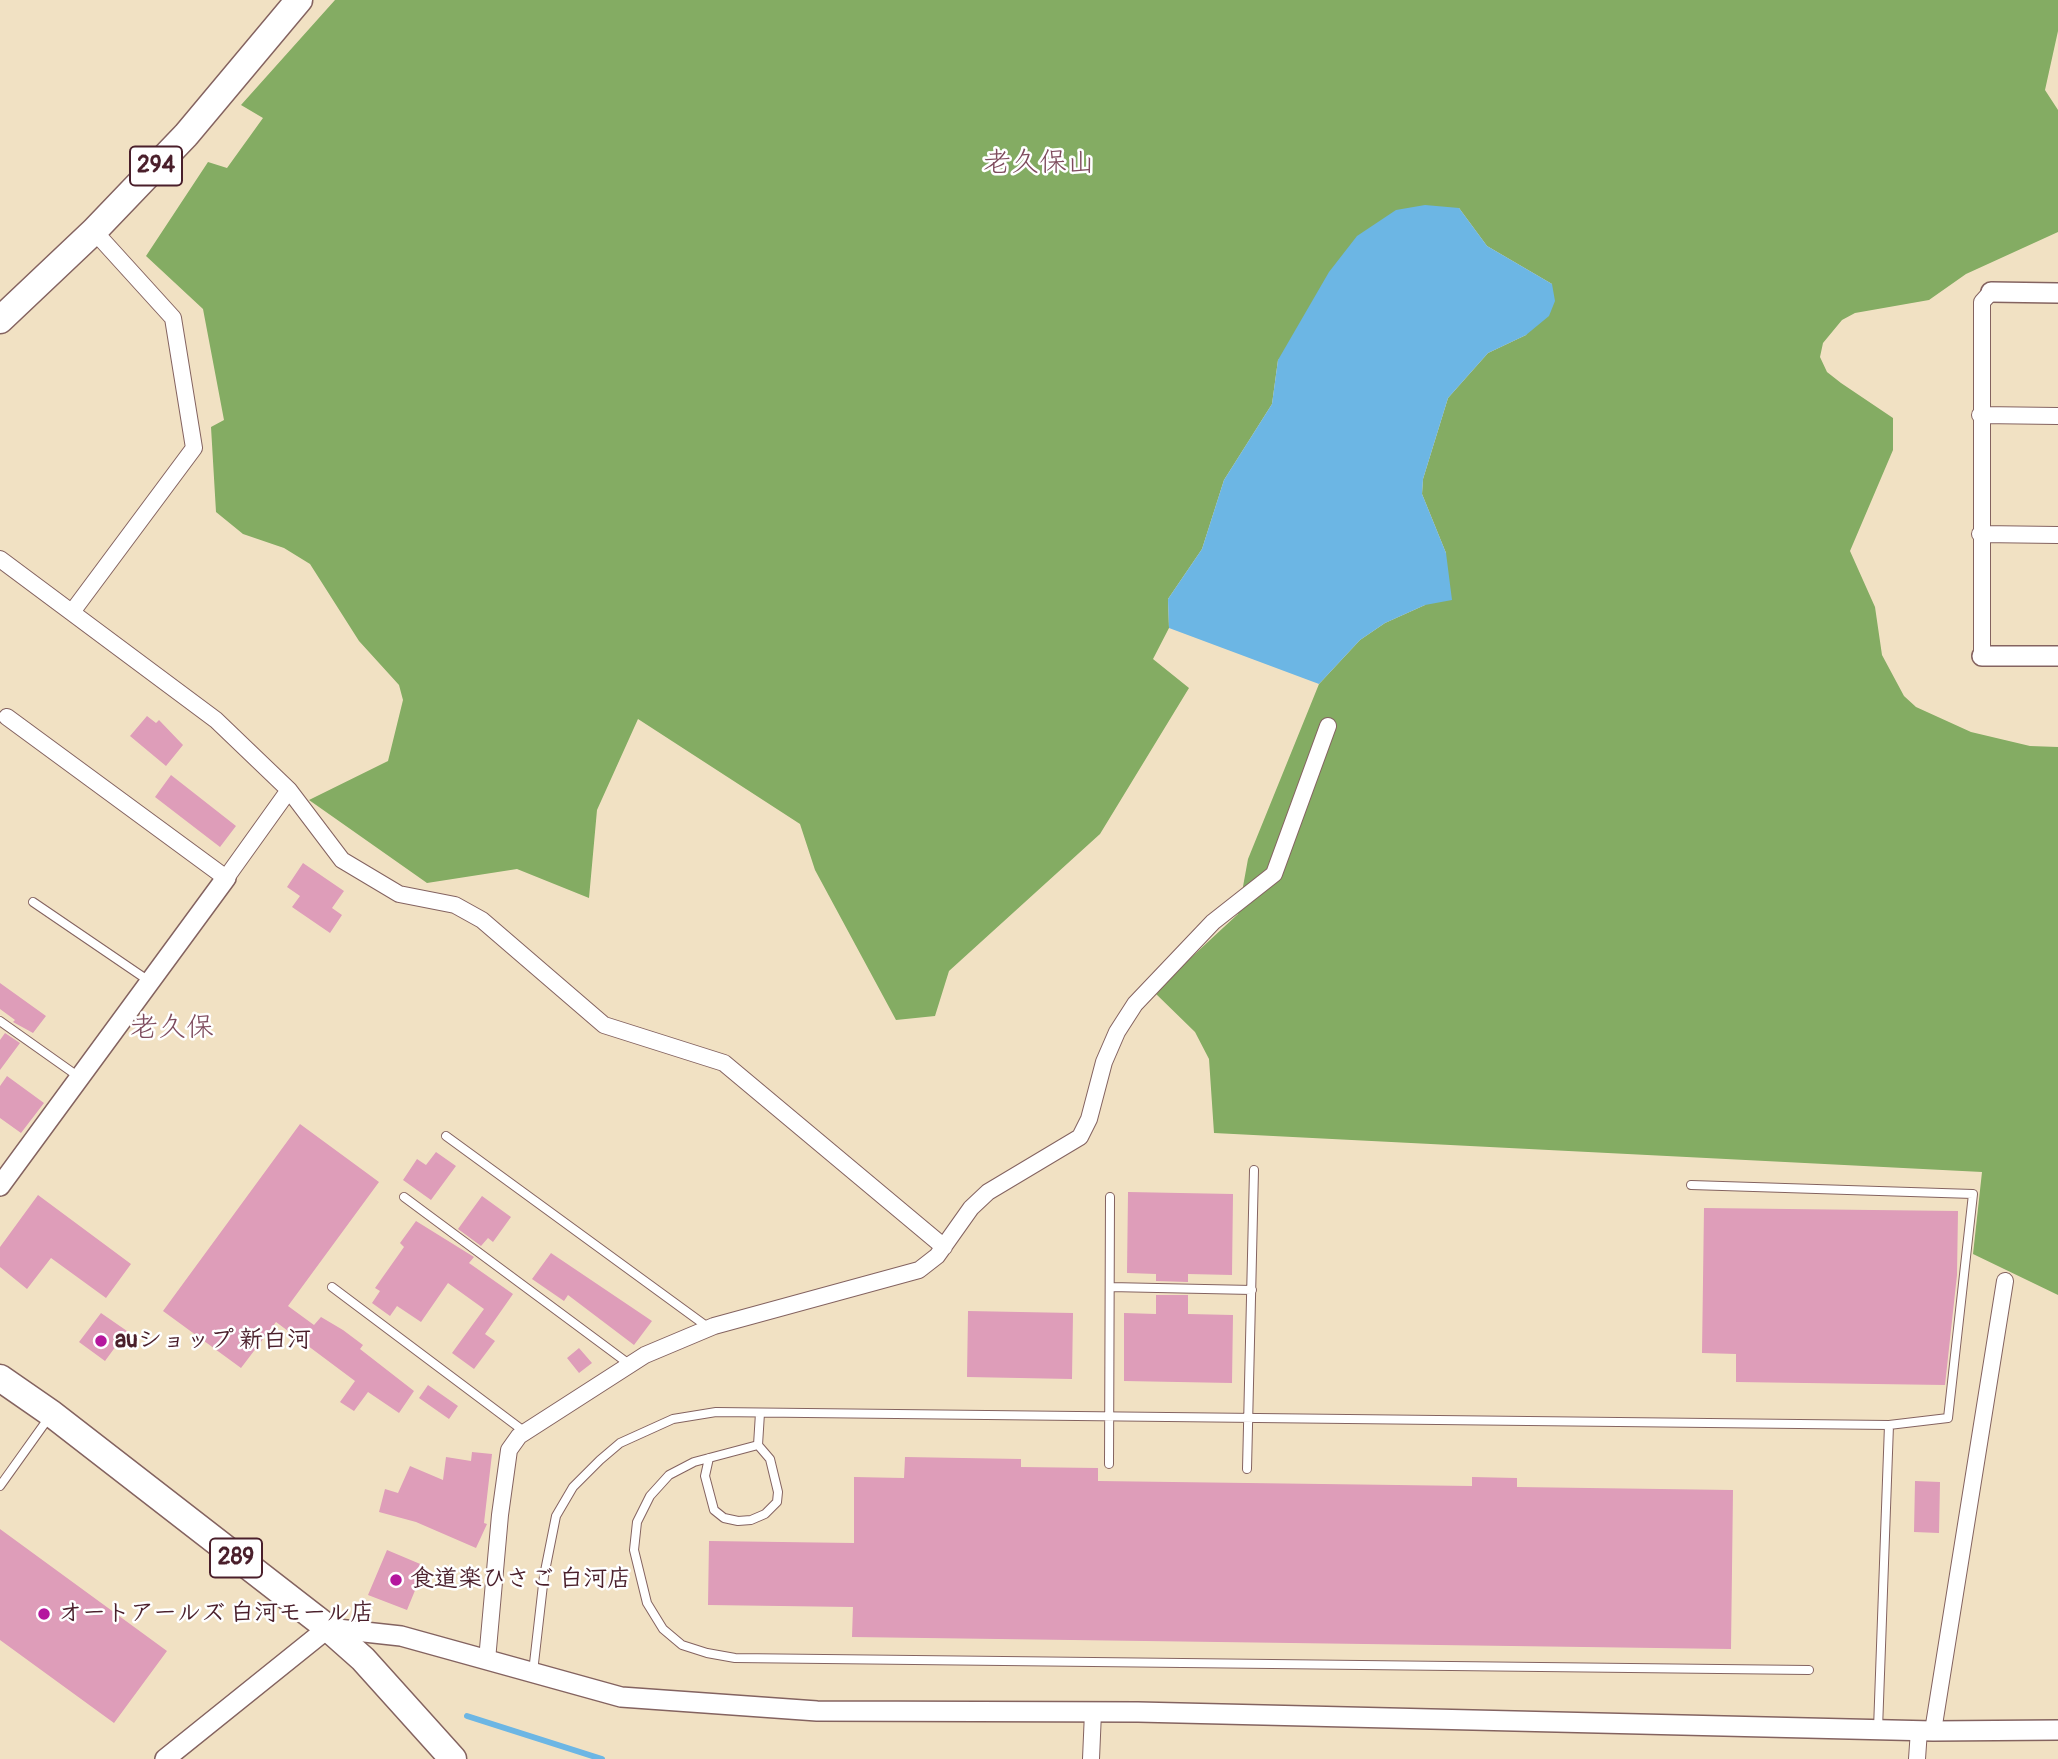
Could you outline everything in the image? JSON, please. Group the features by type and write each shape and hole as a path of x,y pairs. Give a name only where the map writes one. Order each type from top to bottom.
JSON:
{"highway":[{"name":"294","path":"0,320 94,231 186,135 299,0"},
{"name":"289","path":"0,1378 52,1414 328,1628 363,1659 453,1759"}],"street":[{"path":"72,612 194,448 173,318 94,231"},
{"path":"2058,293 1991,292 1982,302 1980,415 1982,656 2058,656"},
{"path":"1980,415 2058,416"},
{"path":"1980,534 2058,535"},
{"path":"0,559 216,720 289,790 342,860 399,894 455,905 482,920 604,1025 724,1063 944,1247"},
{"path":"7,717 226,878"},
{"path":"487,1660 499,1516 509,1450 525,1432 645,1355 709,1328 919,1270 944,1247 971,1208 988,1192 1080,1137 1089,1119 1104,1062 1117,1032 1135,1004 1213,922 1274,874 1328,726"},
{"path":"0,1186 151,983 289,790"},
{"path":"1917,1759 1926,1731 2004,1281"},
{"path":"165,1759 328,1628 401,1636 621,1697 804,1710 1093,1712 1926,1731 2058,1730"},
{"path":"1091,1759 1093,1712"}],"lane":[{"path":"33,902 151,983"},
{"path":"0,1021 79,1077"},
{"path":"446,1136 709,1328"},
{"path":"1247,1469 1254,1170"},
{"path":"533,1672 544,1576 556,1516 573,1486 620,1443 673,1419 716,1412 1889,1425 1948,1418 1973,1194 1692,1185"},
{"path":"404,1196 630,1365"},
{"path":"1109,1464 1110,1196"},
{"path":"1110,1286 1252,1290"},
{"path":"332,1287 525,1432"},
{"path":"709,1458 705,1476 714,1510 724,1518 751,1520 765,1514 777,1502 778,1492 770,1459 758,1445 760,1413"},
{"path":"0,1486 52,1414"},
{"path":"1878,1729 1889,1425"},
{"path":"758,1445 709,1458 669,1475 650,1496 637,1522 634,1550 647,1603 663,1629 682,1645 707,1653 735,1658 1809,1670"}],"green space":[{"path":"335,0 2058,0 2058,31 2045,90 2058,110 2058,232 1966,274 1929,300 1855,313 1842,320 1823,343 1820,357 1827,372 1893,418 1893,450 1850,551 1875,607 1882,655 1904,696 1916,707 1971,732 2030,746 2058,747 2058,1295 1973,1254 1982,1172 1214,1133 1209,1059 1195,1032 1154,992 1238,914 1248,859 1319,684 1360,640 1385,623 1425,605 1446,553 1422,494 1423,479 1448,398 1488,353 1526,335 1552,284 1487,246 1459,208 1278,360 1272,404 1224,480 1202,549 1168,599 1169,628 1153,659 1189,688 1100,834 949,971 935,1016 896,1020 815,870 800,824 638,719 597,810 589,898 517,869 427,883 309,800 388,761 403,700 399,685 359,641 310,564 284,548 243,534 216,512 211,427 224,420 203,309 146,256 208,162 227,168 263,118 241,105"}],"water":[{"path":"1425,205 1459,208 1487,246 1552,284 1555,301 1549,316 1526,335 1488,353 1448,398 1423,479 1422,494 1446,553 1452,600 1425,605 1385,623 1360,640 1319,684 1169,628 1168,599 1202,549 1224,480 1272,404 1278,360 1329,272 1357,236 1396,210"}],"building":[{"path":"147,716 156,723 159,720 183,745 166,766 130,736"},
{"path":"171,775 236,826 220,847 155,797"},
{"path":"303,863 344,891 332,908 342,915 330,933 292,907 300,896 287,887"},
{"path":"0,983 46,1016 33,1033 13,1022 15,1020 0,1009"},
{"path":"5,1033 20,1043 0,1070 0,1040"},
{"path":"7,1076 44,1103 21,1133 0,1118 0,1086"},
{"path":"300,1124 379,1182 288,1306 314,1325 321,1317 343,1330 363,1345 360,1349 414,1391 399,1413 368,1392 354,1411 340,1402 355,1381 276,1322 241,1368 163,1311"},
{"path":"436,1152 456,1166 431,1200 403,1180 417,1159 426,1165"},
{"path":"1128,1192 1233,1194 1232,1275 1188,1274 1188,1282 1156,1281 1156,1274 1127,1273"},
{"path":"38,1195 131,1264 106,1298 51,1258 27,1289 0,1267 0,1247"},
{"path":"482,1196 511,1217 493,1242 488,1238 481,1246 458,1229"},
{"path":"1704,1208 1958,1211 1957,1275 1945,1385 1736,1382 1736,1354 1702,1353"},
{"path":"416,1221 474,1257 469,1263 513,1294 485,1334 495,1341 474,1369 452,1353 484,1309 448,1283 421,1322 397,1306 390,1316 372,1303 380,1291 375,1288 404,1247 400,1243"},
{"path":"551,1253 652,1321 634,1345 568,1295 564,1301 532,1279"},
{"path":"1156,1295 1188,1295 1188,1314 1233,1315 1232,1383 1124,1381 1124,1313 1156,1314"},
{"path":"968,1311 1073,1313 1072,1379 967,1377"},
{"path":"101,1313 127,1331 105,1361 79,1342"},
{"path":"579,1348 592,1363 579,1373 567,1358"},
{"path":"428,1385 458,1406 449,1419 419,1398"},
{"path":"472,1452 492,1454 484,1523 487,1524 476,1548 416,1522 379,1512 385,1489 398,1493 410,1466 443,1480 446,1457 471,1461"},
{"path":"905,1457 1021,1459 1021,1467 1098,1468 1098,1481 1472,1486 1472,1477 1517,1478 1517,1487 1733,1490 1731,1649 852,1637 853,1607 708,1605 709,1541 854,1543 854,1477 904,1478"},
{"path":"1915,1481 1940,1482 1939,1533 1914,1532"},
{"path":"0,1529 167,1651 114,1723 0,1640"},
{"path":"387,1550 425,1566 407,1610 368,1595"}],"waterway":[{"path":"467,1716 602,1759"}],"place":[{"name":"auショップ 新白河","path":"101,1341"},
{"name":"食道楽ひさご 白河店","path":"396,1580"},
{"name":"オートアールズ 白河モール店","path":"44,1614"}],"district":[{"name":"老久保山","path":"1039,164"},
{"name":"老久保","path":"172,1029"}]}
